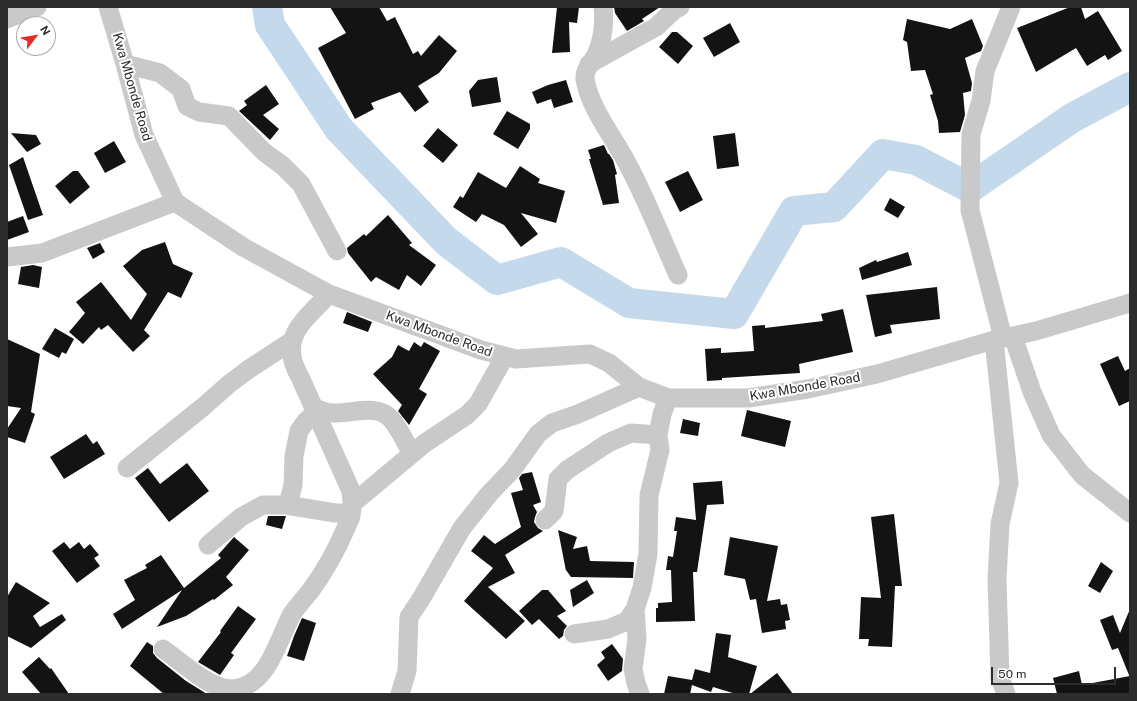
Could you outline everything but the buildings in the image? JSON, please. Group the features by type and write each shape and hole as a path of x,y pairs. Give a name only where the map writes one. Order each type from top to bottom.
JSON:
{"street":[{"path":"7,19 38,7"},
{"name":"Kwa Mbonde Road","path":"108,7 144,135 175,202 243,247 328,294 481,350 516,359 590,354 610,363 639,387 668,398 748,398 808,389 877,374 1003,338 1036,332 1130,303"},
{"path":"603,7 605,20 604,30 596,55 589,64 585,78 591,100 626,162 643,196 678,275"},
{"path":"589,64 656,27 674,10 680,7"},
{"path":"1006,694 1000,678 997,579 1000,524 1009,483 1003,338 970,210 971,134 981,101 985,71 1011,7"},
{"path":"125,64 160,73 181,89 187,106 199,112 229,116 264,152 283,166 301,184 336,251"},
{"path":"7,257 42,253 175,202"},
{"path":"164,649 210,684 222,688 234,689 246,686 256,680 264,671 293,613 311,590 336,551 352,509 351,491 300,377 293,366 290,354 292,341 297,329 328,294"},
{"path":"1003,338 1032,392 1051,435 1082,476 1130,513"},
{"path":"127,468 248,369 292,341"},
{"path":"208,545 241,517 263,505 288,505 335,513 352,509 425,443 467,415 478,404 505,356"},
{"path":"400,694 407,671 409,618 462,528 489,494 512,470 538,434 552,423 578,414 639,387"},
{"path":"574,634 608,629 627,621 635,609 642,588 648,554 649,495 660,450 658,434 662,414 668,398"},
{"path":"314,410 334,413 383,412 391,419 399,430 412,454"},
{"path":"288,505 293,486 294,456 299,431 314,410"},
{"path":"545,520 554,511 558,479 566,470 608,443 632,433 658,434"},
{"path":"635,609 636,639 633,669 640,694"}],"waterway":[{"path":"267,7 270,25 339,129 446,241 497,280 561,262 629,303 734,314 794,211 834,207 883,154 916,160 970,188 1072,118 1130,87"}]}
